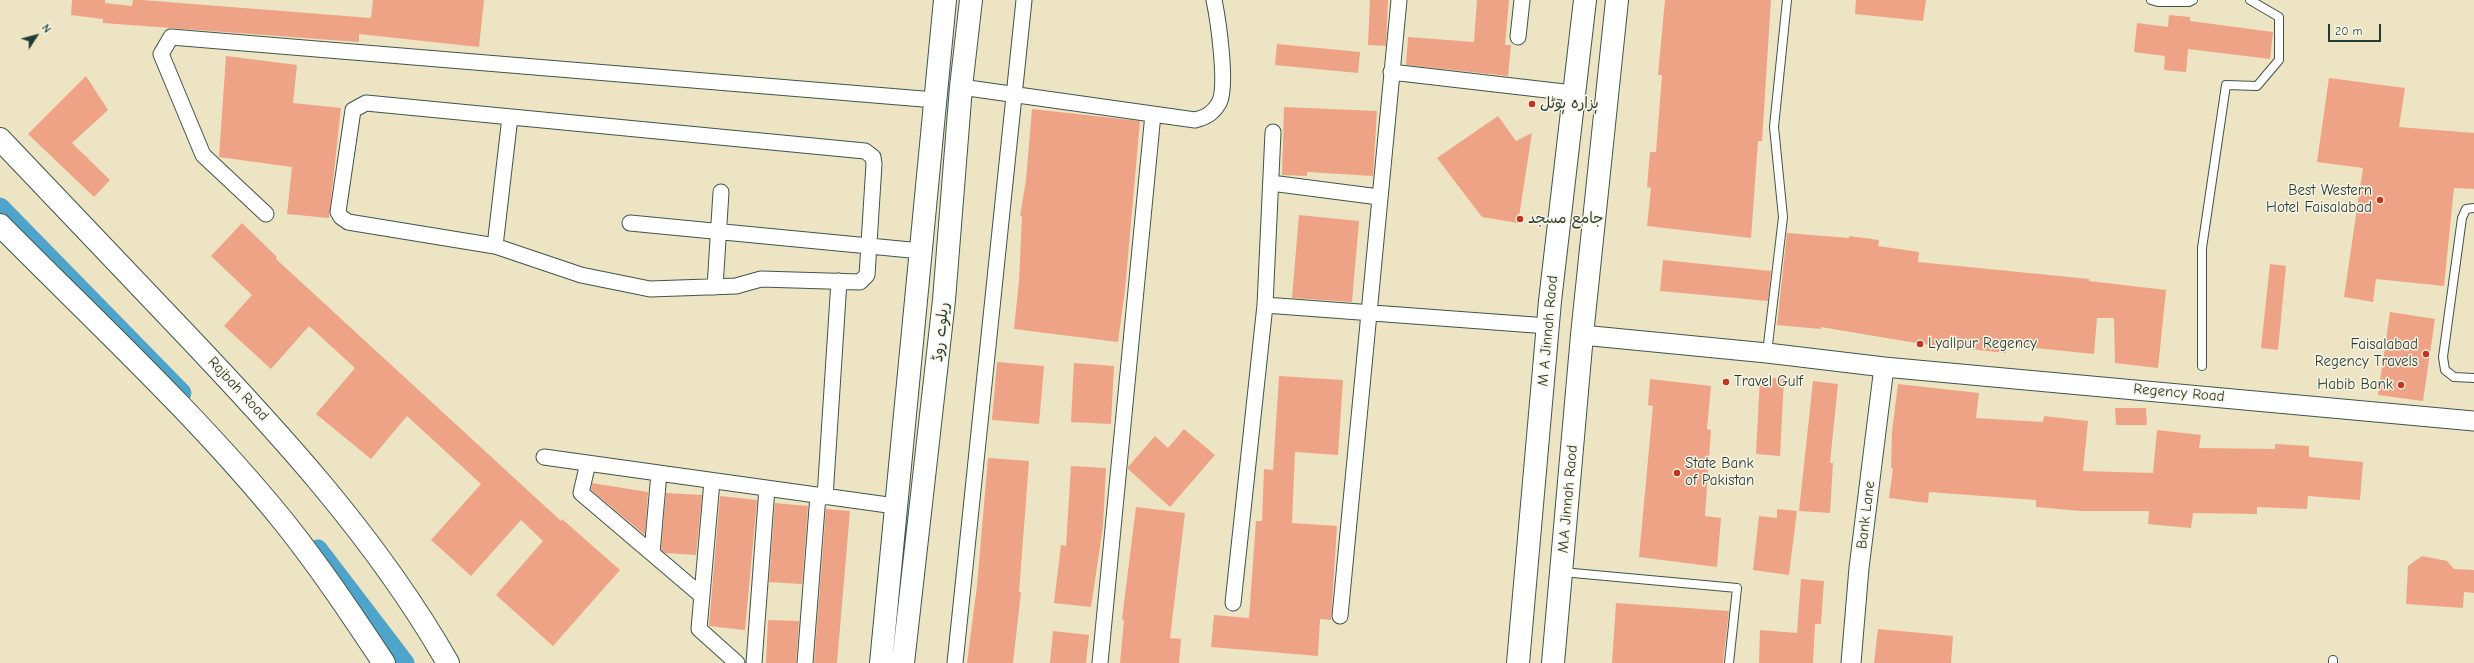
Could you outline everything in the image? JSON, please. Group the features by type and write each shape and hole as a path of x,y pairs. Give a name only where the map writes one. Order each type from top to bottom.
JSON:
{"main road":[{"name":"ریلوے روڈ","path":"881,663 945,0"},
{"name":"ریلوے روڈ","path":"904,663 943,308 961,87 971,0"},
{"name":"M A Jinnah Raod","path":"1518,663 1548,326 1573,93 1585,0"},
{"path":"1582,335 1617,0"},
{"name":"Rajbah Road","path":"0,139 260,412 338,502 427,626 448,663"},
{"path":"0,225 193,420 284,522 335,590 384,663"},
{"name":"M.A Jinnah Raod","path":"1553,663 1582,335"}],"street":[{"path":"955,663 1024,0"},
{"path":"961,87 1195,120 1209,116 1220,101 1222,48 1214,0"},
{"path":"1340,616 1399,0"},
{"path":"1518,37 1522,0"},
{"path":"266,214 203,155 161,54 171,37 935,100"},
{"path":"1391,72 1573,93"},
{"path":"366,103 510,117 866,151 873,157 874,164 867,275 864,280 839,281 761,279 736,286 650,290 581,275 495,246 348,222 341,217 338,212 353,110 357,106 366,103"},
{"path":"1100,663 1153,114"},
{"path":"495,246 510,117"},
{"path":"1233,602 1264,305 1273,132"},
{"path":"1271,183 1379,198"},
{"path":"715,287 721,192"},
{"path":"630,223 921,251"},
{"path":"805,663 822,496 839,281"},
{"path":"1264,305 1548,326"},
{"name":"Regency Road","path":"1582,335 1767,353 1884,367 2474,421"},
{"name":"Bank Lane","path":"1851,663 1859,568 1884,367"},
{"path":"544,457 895,506"},
{"path":"588,463 582,493 702,596"},
{"path":"652,554 658,473"},
{"path":"712,481 699,629 737,663"},
{"path":"754,663 767,488"}],"lane":[{"path":"1767,353 1783,217 1774,127 1787,0"},
{"path":"2151,0 2158,2 2189,2 2193,0"},
{"path":"2202,366 2202,248 2226,85 2257,86 2279,60 2280,16 2250,0"},
{"path":"2474,208 2466,209 2462,218 2443,357 2445,370 2454,376 2474,378"},
{"path":"1561,572 1737,588 1729,663"}],"building":[{"path":"72,0 105,0 105,3 132,6 133,0 142,0 371,18 373,0 484,0 479,47 359,34 359,42 103,23 103,19 71,15"},
{"path":"1370,0 1388,0 1386,46 1368,45"},
{"path":"1477,0 1509,0 1505,45 1511,45 1508,76 1406,65 1408,37 1474,42"},
{"path":"1665,0 1771,0 1762,141 1758,141 1751,238 1647,226 1651,188 1647,187 1650,152 1656,152 1662,75 1658,75"},
{"path":"1856,0 1926,0 1923,21 1855,14"},
{"path":"2169,15 2190,17 2190,21 2273,32 2270,59 2188,49 2186,72 2164,70 2165,56 2134,52 2137,23 2168,27"},
{"path":"1277,44 1360,52 1358,73 1275,65"},
{"path":"226,56 297,65 293,103 341,108 329,218 287,214 292,167 219,157"},
{"path":"86,76 108,110 72,143 110,180 94,197 28,134"},
{"path":"2329,78 2405,88 2399,127 2474,133 2474,189 2454,188 2444,286 2376,279 2373,302 2344,297 2363,168 2317,162"},
{"path":"1284,107 1377,111 1373,176 1307,172 1307,176 1282,175"},
{"path":"1032,109 1140,121 1125,290 1118,342 1014,329 1019,281 1022,216 1020,216 1026,180"},
{"path":"1498,116 1516,141 1532,133 1518,223 1482,217 1437,158"},
{"path":"1299,215 1359,221 1352,302 1292,298"},
{"path":"242,223 277,257 276,259 561,521 562,519 620,570 553,646 496,595 543,541 521,520 471,576 431,540 481,484 407,416 371,459 316,414 355,368 309,326 271,369 224,326 252,295 211,256"},
{"path":"1787,233 1849,238 1849,236 1879,240 1878,246 1919,252 1918,262 2089,279 2089,281 2166,290 2158,368 2115,363 2114,318 2097,318 2094,354 2006,345 2006,353 1922,344 1821,327 1821,329 1777,325"},
{"path":"1663,260 1771,271 1768,301 1660,291"},
{"path":"2270,264 2286,266 2278,350 2261,348"},
{"path":"2390,312 2435,319 2423,401 2378,395"},
{"path":"997,362 1044,366 1039,424 992,420"},
{"path":"1074,363 1114,366 1111,424 1071,422"},
{"path":"1279,376 1343,380 1338,455 1295,452 1292,523 1337,526 1331,620 1320,619 1318,656 1211,647 1214,615 1249,618 1256,521 1262,521 1264,469 1273,470"},
{"path":"1760,377 1784,379 1780,456 1756,454"},
{"name":"State Bank of Pakistan","path":"1650,379 1711,386 1707,429 1711,430 1705,516 1721,518 1717,567 1639,557 1653,406 1648,405"},
{"path":"1813,381 1838,384 1830,463 1833,463 1830,513 1799,511"},
{"path":"1898,384 1979,393 1976,418 2043,422 2044,416 2088,421 2083,471 2153,473 2157,430 2201,435 2199,448 2275,449 2275,444 2309,446 2309,457 2363,462 2360,500 2308,496 2307,509 2257,507 2257,514 2193,513 2191,528 2148,524 2149,511 2080,511 2036,507 2036,500 1929,492 1928,503 1889,498 1893,468 1891,468 1892,432"},
{"path":"2115,408 2146,408 2147,425 2116,425"},
{"path":"1184,429 1215,455 1170,507 1128,469 1128,467 1155,436 1168,448"},
{"path":"988,458 1029,461 1019,592 1021,592 1013,663 967,663 977,586"},
{"path":"1071,466 1106,468 1103,526 1091,607 1054,603 1061,545 1066,546"},
{"path":"592,483 648,492 645,535 591,490"},
{"path":"666,493 702,495 696,555 665,553 661,550"},
{"path":"720,496 757,500 745,630 709,626"},
{"path":"775,503 808,506 802,584 769,582"},
{"path":"1136,507 1185,513 1170,638 1181,639 1179,663 1120,663 1124,620 1122,619"},
{"path":"826,509 850,511 837,663 814,663"},
{"path":"1777,509 1797,511 1789,575 1753,570 1759,516 1777,518"},
{"path":"2422,556 2447,561 2454,569 2474,570 2474,593 2464,592 2463,608 2406,604 2408,566"},
{"path":"1801,579 1824,581 1821,624 1815,624 1813,663 1759,663 1760,630 1797,633"},
{"path":"1616,603 1729,611 1723,663 1612,663"},
{"path":"768,620 799,621 796,663 766,663"},
{"path":"1878,629 1953,636 1951,663 1874,663"},
{"path":"1053,631 1089,635 1086,663 1050,663"}],"waterway":[{"path":"0,207 182,393"},
{"path":"318,549 405,663"}],"place":[{"name":"ہزارہ ہوٹل","path":"1532,104"},
{"name":"Best Western Hotel Faisalabad","path":"2380,200"},
{"name":"جامع مسجد","path":"1520,219"},
{"name":"Lyallpur Regency","path":"1920,344"},
{"name":"Faisalabad Regency Travels","path":"2426,354"},
{"name":"Travel Gulf","path":"1726,382"},
{"name":"Habib Bank","path":"2401,385"},
{"name":"State Bank of Pakistan","path":"1677,473"}]}
